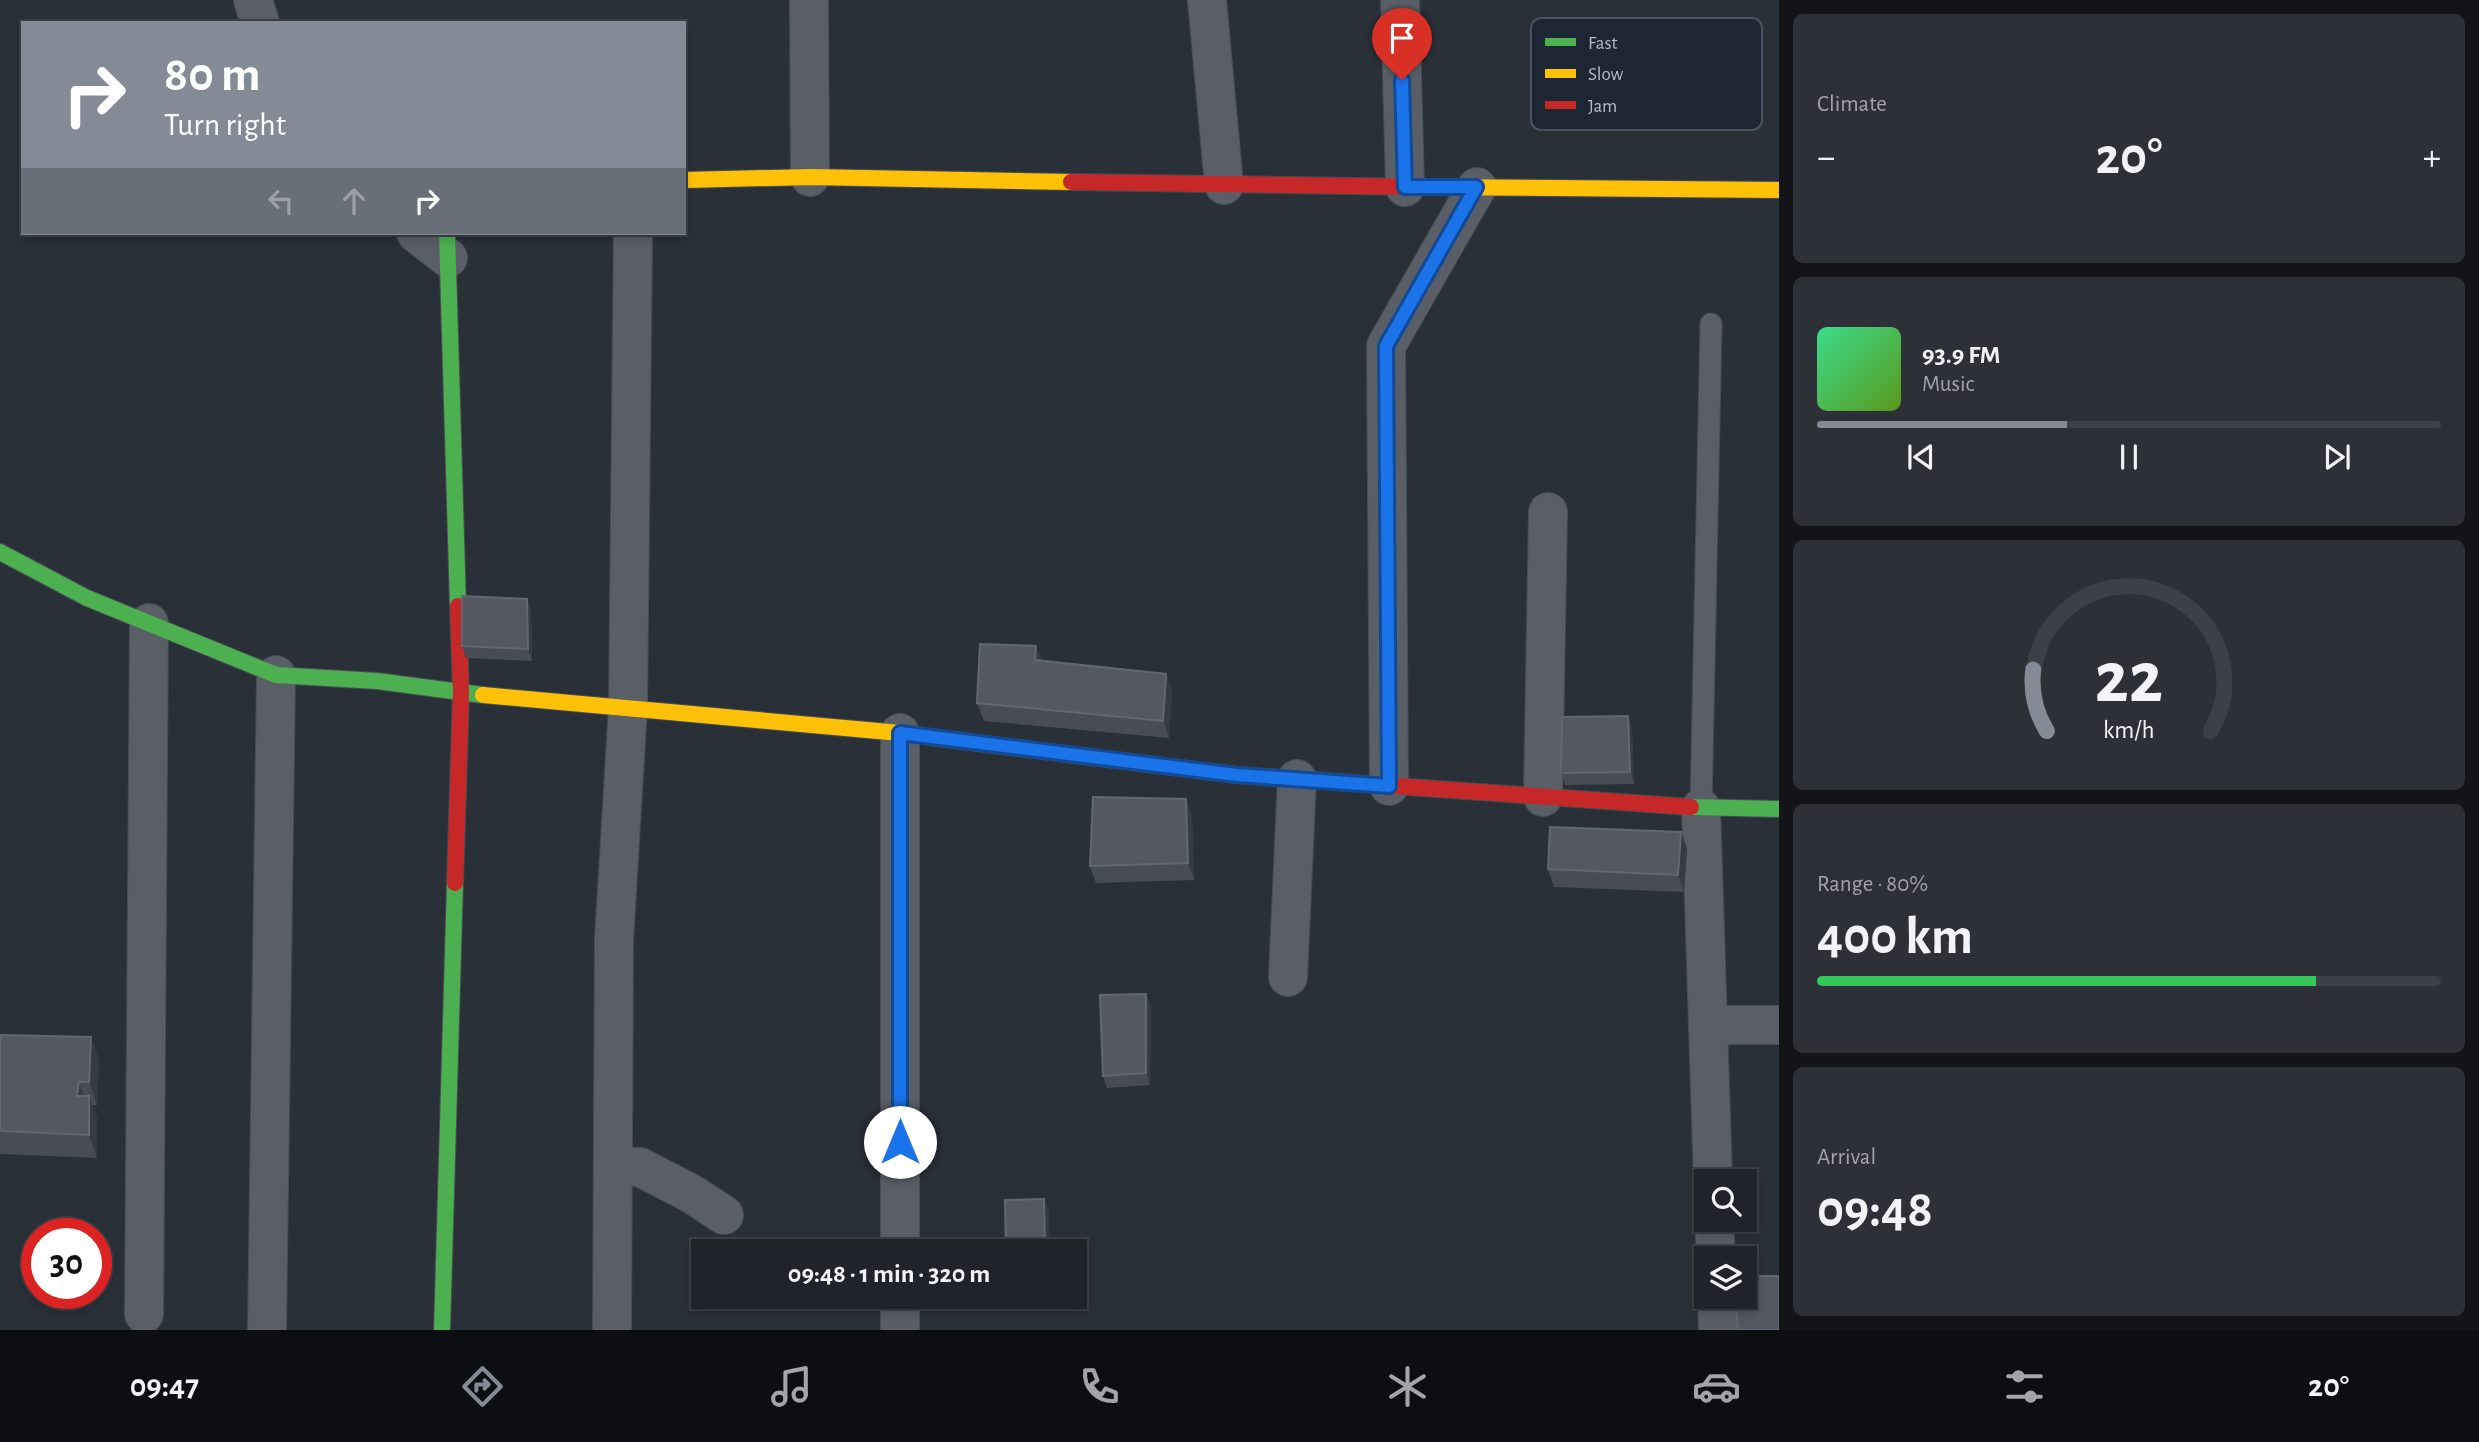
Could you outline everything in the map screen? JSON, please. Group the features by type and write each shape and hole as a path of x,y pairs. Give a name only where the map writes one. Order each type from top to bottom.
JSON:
{"street":[{"path":"253,0 259,21"},
{"path":"809,0 810,177"},
{"path":"1207,0 1224,185"},
{"path":"1400,0 1405,187"},
{"path":"686,180 810,177 1224,185 1779,190"},
{"path":"1389,786 1386,346 1476,187"},
{"path":"421,235 448,245 461,693 442,1330"},
{"path":"612,1330 614,940 628,706 633,235"},
{"path":"1543,797 1548,512"},
{"path":"0,552 87,598 276,675 377,681 461,693 628,706 900,733 1237,775 1700,808 1779,808"},
{"path":"144,1314 149,623"},
{"path":"267,1330 276,675"},
{"path":"900,733 900,1239"},
{"path":"1287,977 1297,779"},
{"path":"1700,808 1713,1169"},
{"path":"1708,1025 1779,1025"},
{"path":"612,1166 640,1167 692,1194 724,1215"},
{"path":"901,1309 901,1330"},
{"path":"1717,1309 1718,1330"}],"lane":[{"path":"1700,808 1711,324"}],"building":[{"path":"462,596 527,599 528,649 462,646"},
{"path":"980,644 1036,646 1035,660 1166,674 1163,721 977,703"},
{"path":"1628,716 1630,772 1561,773 1562,717"},
{"path":"1093,797 1186,799 1188,863 1090,866"},
{"path":"1550,827 1681,832 1678,875 1548,869"},
{"path":"1146,994 1146,1073 1103,1076 1100,995"},
{"path":"0,1035 91,1037 89,1082 79,1082 77,1096 89,1096 89,1135 0,1131"},
{"path":"1044,1199 1045,1239 1006,1239 1005,1200"},
{"path":"1757,1276 1779,1276 1779,1330 1738,1330 1736,1309 1757,1309"}],"traffic: fast":[{"path":"447,235 458,606"},
{"path":"0,552 87,598 276,675 377,681 483,695"},
{"path":"977,743 1237,775 1309,780"},
{"path":"1691,807 1779,809"},
{"path":"442,1330 455,883"}],"traffic: slow":[{"path":"686,180 810,177 1071,182"},
{"path":"1424,187 1779,190"},
{"path":"483,695 900,733 977,743"}],"traffic: jam":[{"path":"1071,182 1424,187"},
{"path":"455,883 461,693 458,606"},
{"path":"1309,780 1691,807"}],"route":[{"path":"900,1142 900,733 1237,775 1389,786 1386,346 1476,187 1405,187 1402,80"}]}
